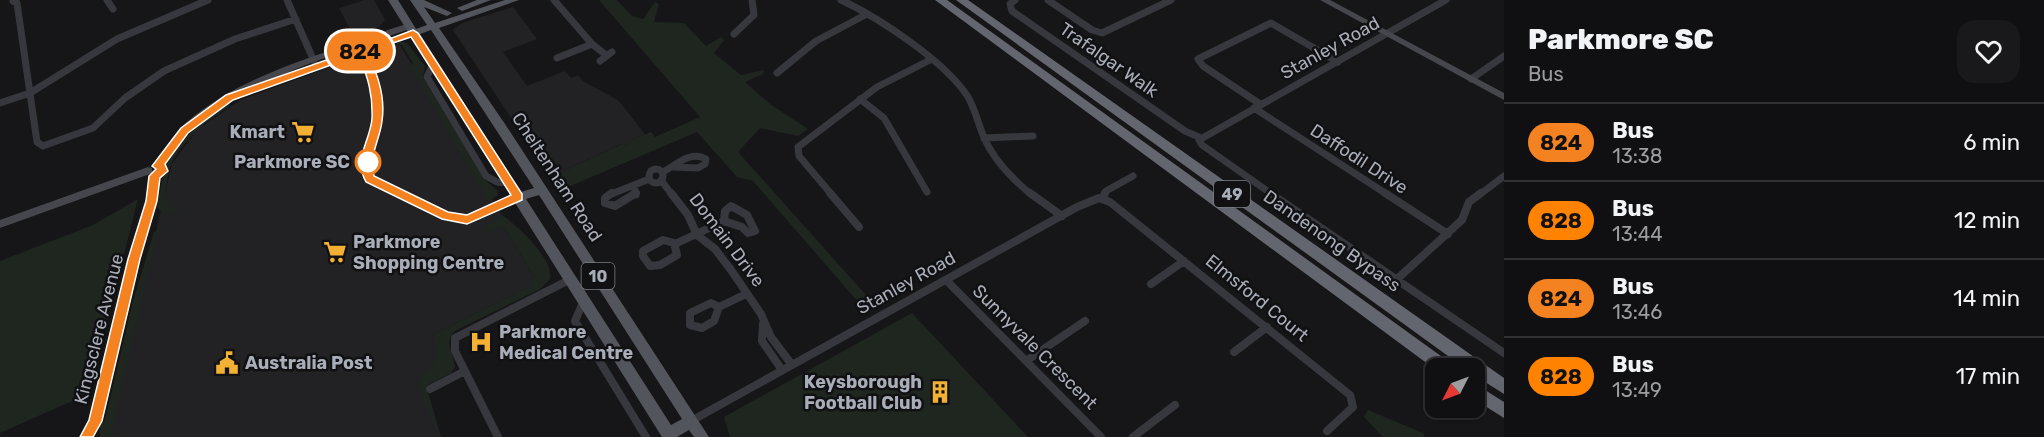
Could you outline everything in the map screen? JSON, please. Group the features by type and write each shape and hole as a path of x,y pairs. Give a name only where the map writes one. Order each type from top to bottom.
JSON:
{"highway":[{"name":"Dandenong Bypass","path":"940,0 1431,358"},
{"name":"Dandenong Bypass","path":"962,0 1504,387"},
{"path":"1485,398 1504,411"}],"main road":[{"name":"10","path":"393,0 669,435"},
{"path":"415,0 447,13"},
{"name":"Cheltenham Road","path":"415,0 542,190 702,437"},
{"path":"430,23 447,13 486,0"},
{"path":"0,224 153,171 192,123 237,94 316,60 358,50 430,23 514,0"},
{"path":"1324,0 1504,97"},
{"path":"440,36 448,27 480,11"},
{"name":"Kingsclere Avenue","path":"88,437 95,421 134,259 152,201 153,171"},
{"path":"520,200 542,190"},
{"name":"Kingsclere Avenue","path":"95,421 96,437"},
{"path":"669,435 691,421"}],"street":[{"path":"107,0 113,9"},
{"path":"0,103 30,93 117,39 208,0"},
{"path":"287,0 316,60"},
{"path":"554,0 592,44 609,53 600,62"},
{"path":"734,34 752,18 755,12 752,0"},
{"path":"841,0 867,14 930,60 965,93 984,138 1004,168 1058,217"},
{"name":"Trafalgar Walk","path":"1015,0 1009,6 1012,10 1200,140"},
{"path":"1048,0 1100,33 1171,0"},
{"name":"Stanley Road","path":"1200,140 1446,0"},
{"path":"13,1 17,3 37,142 43,146 93,128 125,98 164,71 243,36 296,18"},
{"path":"777,73 816,41 867,14"},
{"name":"Daffodil Drive","path":"1338,62 1271,23 1198,59 1203,66 1257,106 1448,234"},
{"path":"555,57 592,44"},
{"path":"1471,79 1504,56"},
{"path":"859,227 801,159 798,151 804,141 884,82 930,60"},
{"path":"860,99 884,118 927,192"},
{"path":"984,138 1033,136"},
{"path":"1200,140 1396,280 1504,353"},
{"path":"634,186 662,176 673,167"},
{"name":"Domain Drive","path":"662,176 688,215 697,234 715,249 792,364"},
{"name":"Stanley Road","path":"691,421 1058,217 1090,200 1103,198 1106,191 1133,176"},
{"path":"1396,280 1465,217 1469,202 1504,176"},
{"name":"Elmsford Court","path":"1103,198 1353,398 1353,407 1326,430"},
{"path":"675,244 724,221 740,226 748,233 755,232 756,227 741,209 731,206 724,211 724,221"},
{"path":"740,226 749,219"},
{"path":"1151,284 1184,261"},
{"path":"498,437 454,346 457,336 570,279"},
{"name":"Sunnyvale Crescent","path":"946,280 1101,437"},
{"path":"719,307 746,294"},
{"path":"584,300 576,315 576,322 646,437"},
{"path":"1026,361 1085,321"},
{"name":"Domain Drive","path":"763,322 762,341 782,370"},
{"path":"1234,352 1267,327"},
{"path":"430,389 465,371"},
{"path":"1133,437 1175,405"}],"shaded area":[{"path":"365,0 374,0 385,20 372,34 356,40 339,8"},
{"path":"599,0 617,0 632,16 643,19 655,2 659,4 654,22 684,23 706,46 721,37 724,40 714,53 741,75 764,70 763,74 745,82 770,104 808,129 798,136 760,128 738,152 875,305 866,311 753,181 737,177 697,132 561,190 550,177 622,144 624,146 629,144 631,140 651,132 655,137 700,117"},
{"path":"513,7 537,39 503,52 527,86 565,71 571,78 578,75 583,81 618,100 645,134 631,140 629,144 624,146 621,144 550,177 453,30 462,23"},
{"path":"400,41 407,43 425,66 423,78 483,178 497,190 498,195 488,202 412,69 407,71 413,63 402,45 393,43"},
{"name":"Parkmore Shopping Centre","path":"393,44 400,45 502,215 503,226 535,278 532,286 432,335 451,373 426,386 441,437 107,437 172,164 197,130 240,100"},
{"path":"229,102 230,106 197,131 177,154 169,172 164,201 170,201 166,205 179,210 184,208 179,212 162,213 157,207 166,162 200,122"},
{"path":"138,199 88,394 0,433 0,261 93,225"},
{"path":"502,215 517,227 541,253 550,271 550,279 540,289 455,331 449,344 455,367 451,373 426,386 441,437 438,437 417,382 437,356 432,335 531,286 529,282 535,278 503,226 489,232 492,237 487,234 486,226"},
{"path":"162,227 164,231 157,232 111,435 119,435 118,437 100,437 100,424 105,420 133,301 154,232"},
{"path":"912,313 1028,437 730,437 724,417"},
{"path":"1368,410 1423,433 1425,437 1383,437 1364,417"}],"bus line":[{"name":"824","path":"88,437 95,421 134,259 152,201 154,176 162,171 162,167 158,166 184,130 230,97 362,51 377,88 377,122 368,146 367,174 370,179 446,216 467,219 518,197 413,33 381,44"}],"place":[{"name":"Kmart","path":"303,132"},
{"name":"Parkmore SC","path":"368,162"},
{"name":"Parkmore Shopping Centre","path":"335,252"},
{"name":"Parkmore Medical Centre","path":"481,342"},
{"name":"Australia Post","path":"227,363"},
{"name":"Keysborough Football Club","path":"940,392"}]}
